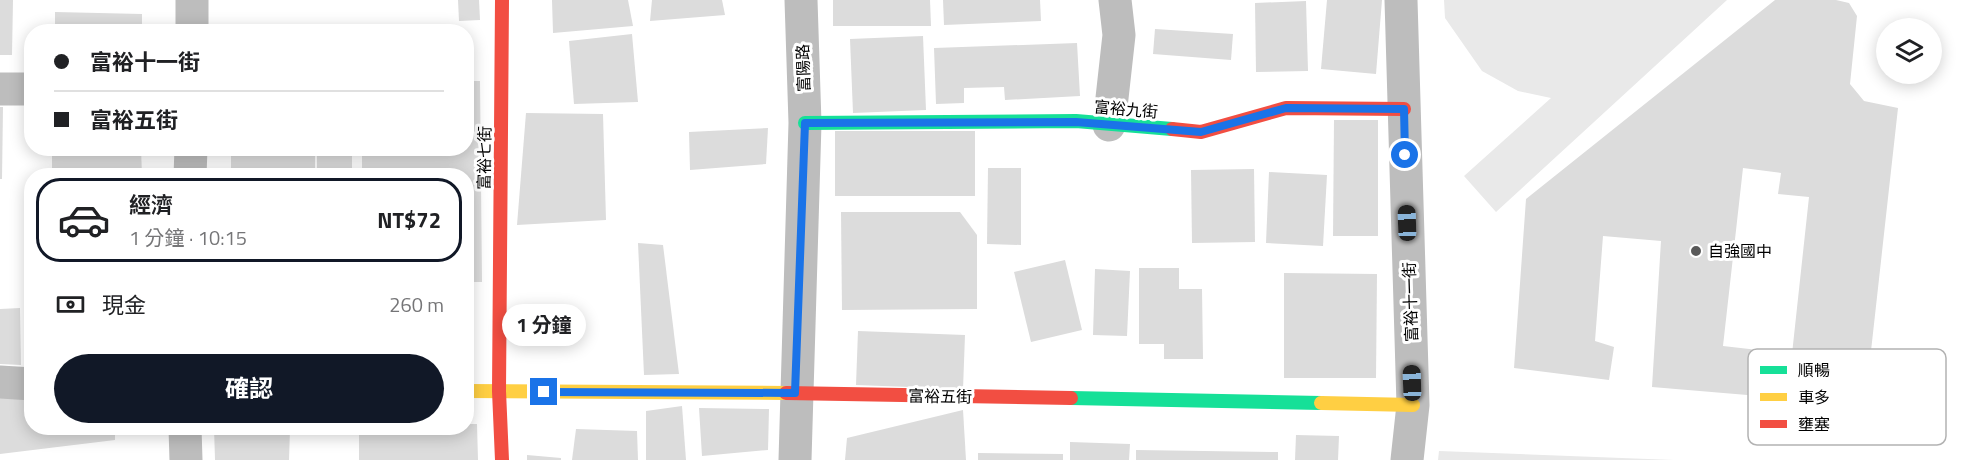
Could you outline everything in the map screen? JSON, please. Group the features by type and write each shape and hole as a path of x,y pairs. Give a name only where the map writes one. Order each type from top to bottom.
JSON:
{"street":[{"path":"192,0 192,24"},
{"name":"富裕七街","path":"502,0 499,391 502,460"},
{"name":"富陽路","path":"795,460 795,393 805,123 801,0"},
{"path":"1109,125 1119,35 1114,0"},
{"name":"富裕十一街","path":"1401,0 1413,405 1407,460"},
{"path":"0,89 24,88"},
{"name":"富裕九街","path":"805,123 1076,122 1201,132 1286,108 1404,109"},
{"path":"0,382 24,384"},
{"name":"富裕五街","path":"474,391 795,393 1413,405"},
{"path":"185,435 186,460"}],"shaded area":[{"path":"1444,0 1727,0 1496,212 1464,176 1551,98 1518,91 1482,71 1445,18"},
{"path":"1439,451 1674,460 1438,460"}],"building":[{"path":"0,0 13,0 12,55 0,55"},
{"path":"458,0 479,0 480,20 459,21"},
{"path":"552,0 628,0 633,26 553,33"},
{"path":"652,0 722,0 725,15 650,21"},
{"path":"833,0 930,0 931,26 833,26"},
{"path":"943,0 1040,0 1041,21 944,25"},
{"path":"1327,0 1382,0 1376,74 1321,69"},
{"path":"1775,0 1836,0 1849,3 1857,16 1850,84 1864,101 1898,108 1871,349 1793,349 1809,197 1778,194 1781,173 1743,168 1723,346 1749,349 1748,395 1652,387 1661,241 1603,236 1595,341 1614,347 1609,380 1514,368 1526,199"},
{"path":"1306,1 1308,71 1256,72 1255,3"},
{"path":"55,12 142,14 142,24 55,24"},
{"path":"1155,29 1233,34 1231,60 1153,54"},
{"path":"632,34 638,102 574,104 569,41"},
{"path":"923,36 926,110 853,113 850,39"},
{"path":"1077,43 1080,96 1005,100 1004,87 964,88 964,103 936,104 934,48"},
{"path":"474,81 480,81 482,282 474,282 474,168 362,168 362,156 474,156"},
{"path":"0,107 3,107 2,179 0,179"},
{"path":"526,113 603,114 606,220 517,225"},
{"path":"1334,120 1378,120 1378,236 1333,236"},
{"path":"768,128 766,164 690,170 689,132"},
{"path":"835,131 975,131 975,196 835,196"},
{"path":"52,156 141,156 142,168 52,168"},
{"path":"231,156 315,156 315,168 231,168"},
{"path":"317,156 352,156 352,168 317,168"},
{"path":"988,168 1021,168 1021,245 987,244"},
{"path":"1254,169 1255,242 1192,243 1191,170"},
{"path":"1269,172 1327,175 1323,246 1266,243"},
{"path":"841,212 960,212 977,235 977,309 842,310"},
{"path":"638,243 663,245 679,374 644,375"},
{"path":"1065,260 1082,330 1031,342 1014,272"},
{"path":"1139,268 1179,268 1179,289 1202,289 1203,359 1164,359 1164,344 1139,344"},
{"path":"1095,269 1130,271 1127,336 1093,335"},
{"path":"1284,273 1377,274 1376,378 1284,378"},
{"path":"20,308 21,365 0,364 0,309"},
{"path":"858,331 965,335 963,389 856,385"},
{"path":"0,392 24,394 24,435 115,435 115,440 0,454"},
{"path":"682,406 686,460 646,460 646,411"},
{"path":"699,408 769,409 768,450 702,456"},
{"path":"963,410 966,460 845,460 847,438"},
{"path":"474,424 477,424 478,460 359,460 359,435 474,435"},
{"path":"576,429 637,431 638,460 572,460"},
{"path":"214,435 290,435 289,460 215,460"},
{"path":"1296,435 1339,436 1338,460 1295,460"},
{"path":"1070,442 1130,444 1129,460 1070,460"},
{"path":"1136,450 1278,452 1278,460 1136,460"},
{"path":"978,453 1063,454 1063,460 978,460"},
{"path":"527,455 561,458 561,460 527,460"}],"traffic: fast":[{"path":"805,123 1076,121 1172,129"},
{"path":"1071,398 1321,403"}],"traffic: slow":[{"path":"474,391 786,393"},
{"path":"1321,403 1413,405"}],"traffic: jam":[{"path":"502,0 499,391 502,460"},
{"path":"1172,129 1201,132 1286,108 1404,109"},
{"path":"786,393 1071,398"}],"place":[{"name":"自強國中","path":"1696,251"}],"route":[{"path":"544,392 795,393 805,123 1076,122 1201,132 1286,108 1404,109 1405,155"}]}
